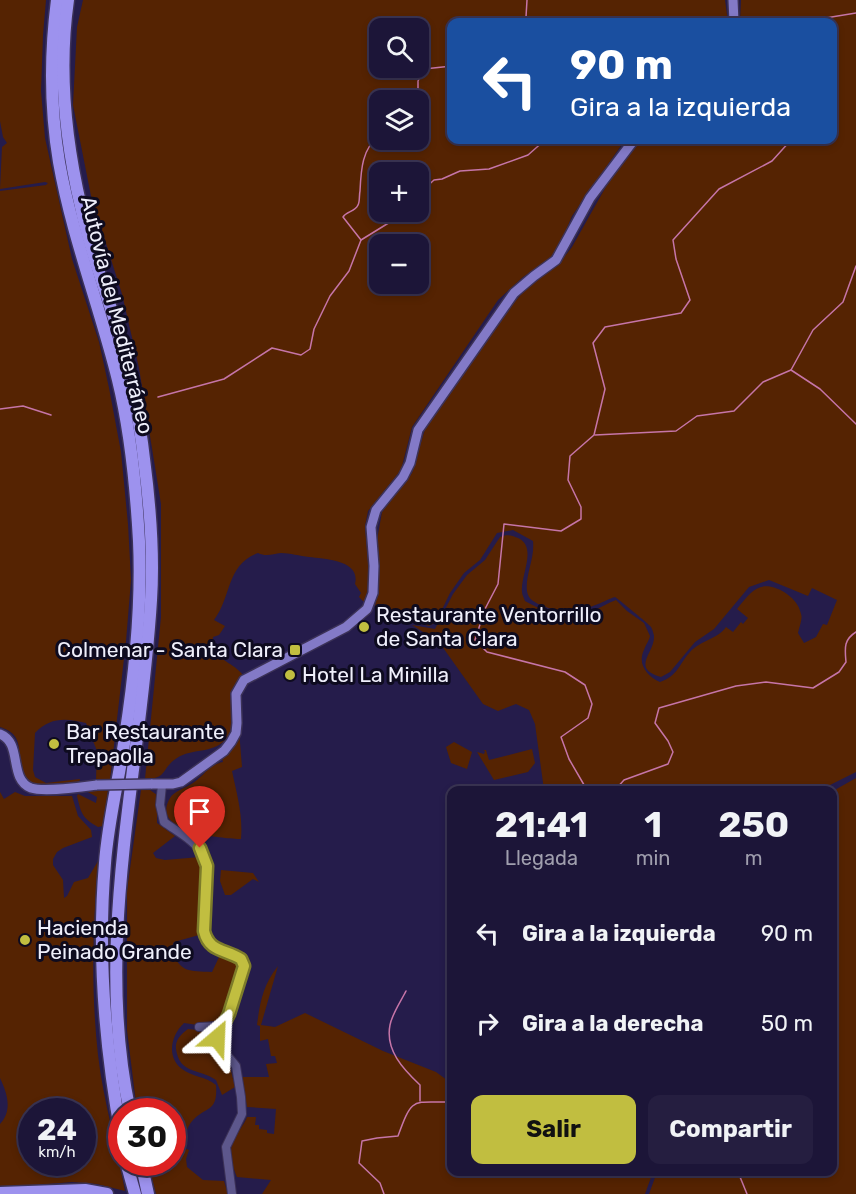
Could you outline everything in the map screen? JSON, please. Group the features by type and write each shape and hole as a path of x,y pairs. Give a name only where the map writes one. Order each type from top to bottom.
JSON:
{"highway":[{"name":"Autovía del Mediterráneo","path":"57,0 51,75 53,117 71,213 119,384 133,464 139,543 139,607 134,674 105,862 103,987 106,1037 115,1098"},
{"name":"Autovía del Mediterráneo","path":"68,0 64,31 63,74 64,115 70,154 81,210 116,325 138,415 145,460 151,539 151,598 140,718 121,863 115,978 119,1035 128,1098"},
{"path":"130,1176 135,1194"},
{"path":"144,1176 148,1194"},
{"path":"0,1193 85,1190 107,1194"}],"main road":[{"path":"733,0 734,18"},
{"path":"0,734 11,745 19,778 31,788 43,789 97,785 162,785 181,782 224,751 236,733 236,694 244,680 346,627 367,609 372,592 374,566 371,527 376,510 403,477 410,463 418,430 514,294 556,261 590,198 631,144"}],"street":[{"path":"162,785 160,805 164,822 200,848 205,857 207,866 204,931 206,941 215,948 241,959 244,966 229,1014 217,1038 236,1066 241,1097 242,1114 226,1147 232,1194"},
{"path":"199,1027 222,1026"}],"shaded area":[{"path":"0,0 46,0 41,91 45,138 72,259 99,342 121,452 131,580 110,780 96,780 97,751 86,723 72,720 52,721 35,733 33,770 35,777 46,783 80,779 79,783 50,786 40,786 26,779 16,738 11,732 0,727 0,191 48,183 0,189 2,147 7,143 3,137 0,121"},
{"path":"83,0 725,0 727,18 447,18 447,144 622,144 572,216 561,242 549,260 523,277 498,300 412,427 401,470 368,511 365,526 369,574 368,591 364,602 359,597 361,593 355,584 353,570 340,562 284,553 267,555 258,553 248,558 235,573 220,611 214,620 225,626 219,635 213,637 215,651 243,675 236,684 234,692 231,730 220,744 177,758 161,775 152,779 145,779 161,617 161,504 139,368 122,294 91,196 73,105 77,27"},
{"path":"741,0 856,0 856,772 828,786 543,786 535,724 529,710 516,704 498,711 483,704 439,642 412,625 435,629 453,594 467,575 485,560 500,537 507,535 516,537 524,542 527,548 528,555 522,585 525,601 548,612 573,615 590,612 616,600 644,623 650,636 642,655 644,669 660,682 675,673 694,648 719,634 726,627 733,632 741,622 743,624 748,618 737,609 757,588 769,586 776,588 795,601 801,616 798,633 804,643 816,637 823,624 827,625 837,600 812,588 808,596 769,580 749,587 714,629 695,642 670,672 661,677 652,673 645,665 654,636 651,628 615,597 591,607 570,611 550,609 531,599 528,594 527,579 533,554 533,541 513,530 497,533 480,560 464,573 450,593 436,622 429,626 403,619 391,610 375,607 379,573 377,540 382,512 412,473 425,429 505,313 525,290 561,261 572,247 608,183 637,144 837,144 837,18 740,18"},
{"path":"239,730 242,767 232,771 238,797 241,839 205,835 178,826 170,819 166,810 170,798 210,768 223,762 222,758"},
{"path":"454,742 472,752 467,769 451,763 446,747"},
{"path":"532,749 535,763 528,772 494,780 477,752 484,754 483,750 486,750 489,760"},
{"path":"856,778 856,1194 649,1194 656,1176 837,1176 837,789"},
{"path":"108,790 103,826 98,827 83,814 77,796 78,794 96,803 97,797 86,791"},
{"path":"141,790 150,790 157,795 157,823 175,836 153,853 156,858 165,860 200,857 202,869 199,935 174,942 171,949 174,957 182,967 191,971 212,972 220,955 232,959 237,963 239,970 223,1018 198,1023 198,1025 184,1023 173,1040 172,1052 177,1064 190,1074 216,1085 213,1104 193,1120 186,1134 186,1098 135,1098 127,1030 127,890"},
{"path":"0,792 4,799 15,792 25,796 72,796 78,816 91,830 92,837 57,852 53,865 63,880 64,898 74,882 88,878 99,862 93,958 94,1007 98,1055 108,1112 108,1176 122,1176 125,1191 97,1184 72,1182 0,1188 0,1124 8,1107 7,1095 0,1078"},
{"path":"221,870 253,873 259,882 253,879 231,895 225,895 220,881"},
{"path":"278,966 261,1025 275,1027 305,1013 383,1051 436,1072 447,1080 447,1176 652,1176 645,1194 262,1194 271,1180 237,1177 232,1163 231,1147 247,1117 256,1117 255,1125 259,1125 259,1129 274,1134 276,1109 247,1107 242,1077 269,1077 266,1064 277,1063 275,1056 271,1056 268,1039 260,1041 260,1026 257,1025 263,994"},
{"path":"188,1029 215,1032 215,1044 230,1067 235,1087 222,1095 216,1080 191,1070 182,1063 178,1057 176,1043"},
{"path":"186,1159 187,1167 203,1180 224,1181 228,1194 156,1194 151,1176 186,1176"}],"waterway":[{"path":"525,18 527,0"},
{"path":"825,18 856,13"},
{"path":"418,90 418,81 424,69 447,67"},
{"path":"429,185 434,180 460,171 489,169 528,155 540,144"},
{"path":"585,786 569,759 561,737 588,718 592,704 585,685 565,672 487,652 475,640 485,609 498,584 504,524 561,531 581,519 581,507 568,480 570,456 594,435 605,389 593,343 605,327 681,313 690,300 676,259 673,240 719,189 772,161 787,144"},
{"path":"158,397 224,379 272,348 301,355 310,349 314,329 330,296 349,271 361,240 343,217 359,204 361,175 369,146"},
{"path":"361,240 390,222"},
{"path":"595,435 676,431 697,416 734,411 763,382 791,370 813,330 843,302 856,266"},
{"path":"791,370 820,389 856,424"},
{"path":"0,409 23,406 51,415"},
{"path":"619,786 624,780 668,764 673,752 655,723 659,708 736,686 766,682 813,688 839,672 846,662 847,642 856,632"},
{"path":"406,991 391,1021 390,1043 402,1066 420,1085 420,1101"},
{"path":"384,1194 380,1183 359,1163 362,1141 398,1136 407,1114 416,1104 447,1102"},
{"path":"740,1176 747,1194"}],"place":[{"name":"Restaurante Ventorrillo de Santa Clara","path":"364,627"},
{"name":"Colmenar - Santa Clara","path":"295,650"},
{"name":"Hotel La Minilla","path":"290,675"},
{"name":"Bar Restaurante Trepaolla","path":"54,744"},
{"name":"Hacienda Peinado Grande","path":"25,940"}],"route":[{"path":"200,848 207,866 204,931 206,941 215,948 241,959 244,966 229,1014 217,1038"}]}
